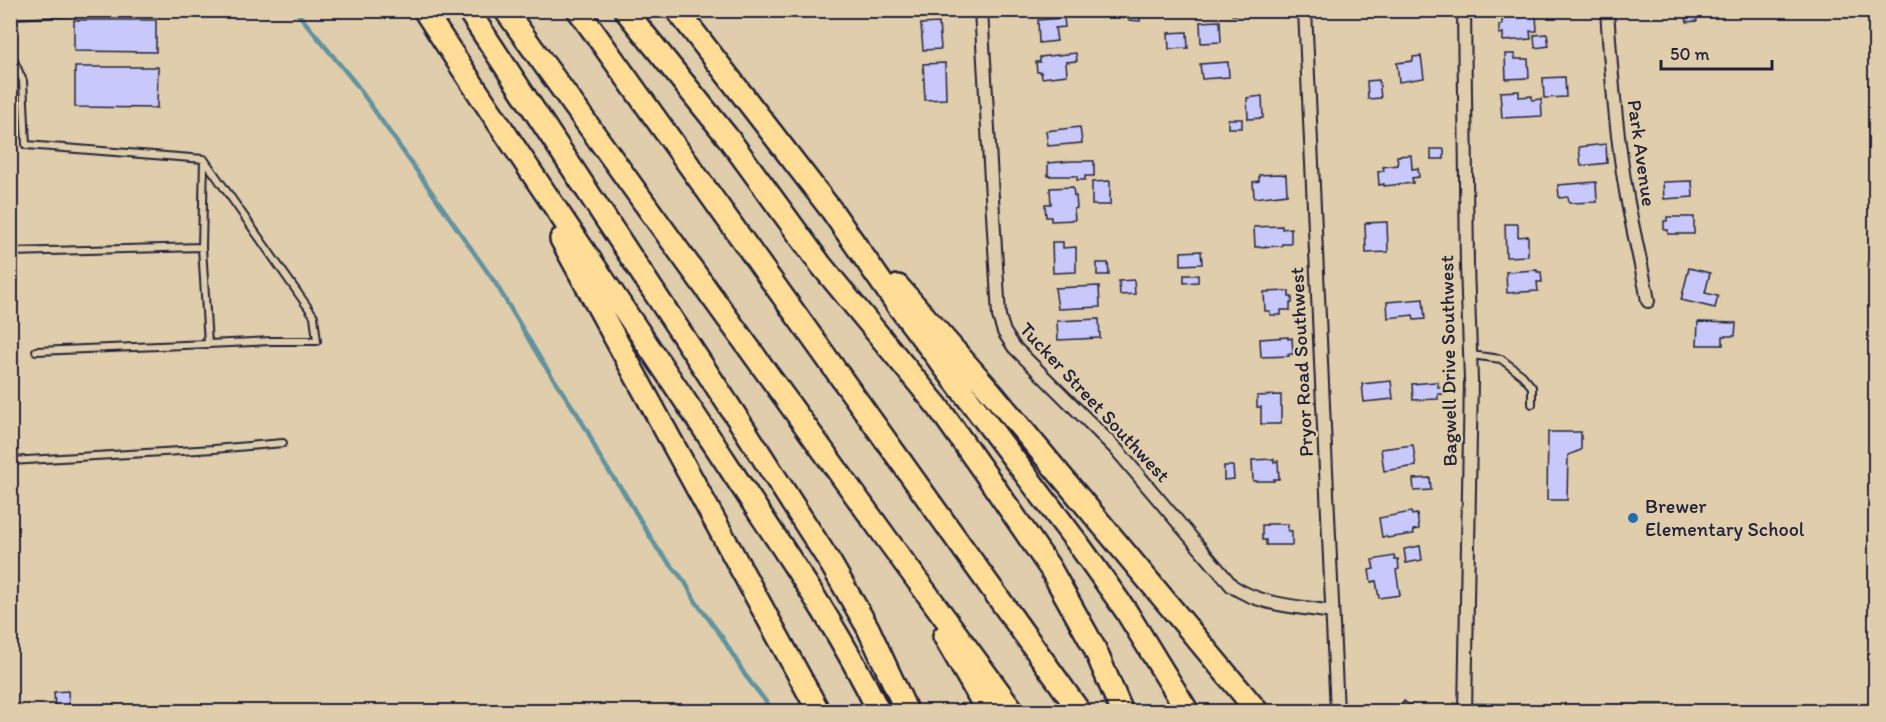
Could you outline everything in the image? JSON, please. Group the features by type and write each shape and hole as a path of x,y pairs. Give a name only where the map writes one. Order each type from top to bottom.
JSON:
{"highway":[{"path":"424,10 502,131 664,367 818,602 858,668 879,711"},
{"path":"468,10 831,564 868,628 907,711"},
{"path":"505,10 889,542 1014,711"},
{"path":"578,10 1080,711"},
{"path":"625,10 729,139 821,265 938,407 1050,568 1095,647 1122,711"},
{"path":"677,10 832,211 897,306 1079,545 1125,611 1188,711"},
{"path":"502,131 819,711"},
{"path":"832,211 999,402 1258,711"},
{"path":"889,542 988,711"}],"street":[{"name":"Tucker Street Southwest","path":"981,10 999,316 1004,332 1014,347 1116,449 1232,586 1259,601 1332,612"},
{"name":"Pryor Road Southwest","path":"1305,10 1337,711"},
{"name":"Bagwell Drive Southwest","path":"1464,10 1470,355 1465,711"},
{"name":"Park Avenue","path":"1607,10 1612,85 1627,197 1648,301"}],"lane":[{"path":"10,15 120,10"},
{"path":"10,52 23,81 26,145 204,159"},
{"path":"204,159 202,247 207,344"},
{"path":"36,351 317,341 314,316 204,159"},
{"path":"10,252 202,247"},
{"path":"1470,355 1501,359 1522,375 1532,387 1532,404"},
{"path":"10,461 283,443"}],"green space":[{"path":"1454,703 1696,706 1875,704 1876,711 1456,712"}],"building":[{"path":"1129,10 1140,10 1140,21 1129,20"},
{"path":"1232,10 1264,10 1264,15 1232,15"},
{"path":"1696,11 1697,21 1687,22 1685,12"},
{"path":"1536,15 1537,31 1530,31 1531,39 1503,41 1503,33 1499,34 1502,18"},
{"path":"1064,18 1065,27 1055,28 1057,41 1039,43 1038,20"},
{"path":"74,20 156,20 156,52 74,51"},
{"path":"1220,21 1221,42 1201,43 1200,22"},
{"path":"939,23 941,49 923,50 921,24"},
{"path":"1187,32 1188,48 1169,49 1168,33"},
{"path":"1547,34 1549,46 1535,48 1534,35"},
{"path":"1076,53 1077,61 1066,62 1067,75 1042,78 1041,72 1037,72 1036,62 1040,62 1040,57"},
{"path":"1505,54 1515,54 1515,59 1528,59 1529,78 1506,79"},
{"path":"1421,56 1424,78 1399,82 1397,63 1413,61 1413,57"},
{"path":"1228,62 1229,77 1202,79 1200,64"},
{"path":"945,63 946,99 925,100 923,64"},
{"path":"75,67 158,67 157,108 75,107"},
{"path":"1565,77 1566,97 1544,98 1543,78"},
{"path":"1379,80 1381,98 1368,99 1367,81"},
{"path":"1519,91 1519,97 1532,96 1532,100 1541,99 1542,116 1502,118 1500,92"},
{"path":"1262,96 1263,118 1248,119 1247,98"},
{"path":"1228,119 1242,119 1242,128 1228,128"},
{"path":"1080,127 1082,143 1048,146 1046,131"},
{"path":"1606,144 1607,163 1581,166 1579,147"},
{"path":"1431,149 1444,149 1444,159 1431,159"},
{"path":"1411,155 1412,169 1418,168 1419,177 1412,178 1413,183 1379,185 1378,172 1384,171 1383,167 1398,165 1397,156"},
{"path":"1094,161 1094,176 1085,176 1085,180 1077,180 1077,176 1048,176 1048,163"},
{"path":"1259,175 1286,175 1287,194 1254,198 1253,182 1259,181"},
{"path":"1110,181 1110,205 1092,205 1092,182"},
{"path":"1692,181 1693,197 1664,199 1663,182"},
{"path":"1596,182 1597,202 1569,203 1568,197 1559,198 1558,185"},
{"path":"1073,187 1077,208 1074,209 1075,220 1051,221 1051,217 1046,217 1045,204 1051,204 1050,188"},
{"path":"1667,217 1694,217 1694,234 1668,234 1668,230 1664,230 1664,221 1667,221"},
{"path":"1387,222 1388,252 1366,253 1365,223"},
{"path":"1505,224 1518,224 1518,237 1528,236 1528,256 1506,257"},
{"path":"1282,226 1282,229 1291,228 1291,244 1255,247 1254,227"},
{"path":"1052,242 1063,242 1063,248 1076,247 1076,272 1053,273"},
{"path":"1201,251 1202,264 1181,265 1181,252"},
{"path":"1097,263 1108,263 1109,275 1097,275"},
{"path":"1689,268 1710,273 1705,293 1718,296 1715,308 1681,300"},
{"path":"1537,270 1541,272 1542,282 1537,282 1538,291 1507,293 1506,272"},
{"path":"1184,275 1198,275 1198,282 1184,283"},
{"path":"1134,280 1135,294 1120,295 1119,281"},
{"path":"1099,286 1100,307 1058,309 1055,288"},
{"path":"1289,291 1289,297 1292,297 1290,310 1281,310 1281,315 1270,315 1270,311 1265,311 1264,292"},
{"path":"1423,299 1425,319 1414,320 1413,315 1388,318 1387,302"},
{"path":"1099,319 1100,338 1058,340 1057,321"},
{"path":"1698,322 1736,323 1735,336 1723,336 1723,345 1697,345"},
{"path":"1288,337 1288,339 1292,338 1293,354 1261,357 1260,339"},
{"path":"1391,381 1393,399 1364,402 1362,384"},
{"path":"1438,382 1438,387 1443,387 1443,394 1438,394 1438,399 1413,400 1412,384"},
{"path":"1281,395 1281,424 1261,424 1261,407 1257,407 1257,396"},
{"path":"1548,432 1581,432 1581,450 1568,455 1567,500 1547,500"},
{"path":"1413,445 1416,466 1384,471 1381,449"},
{"path":"1274,459 1274,462 1278,461 1279,479 1253,481 1252,460"},
{"path":"1224,466 1233,466 1234,479 1224,480"},
{"path":"1430,478 1431,490 1414,491 1413,479"},
{"path":"1411,512 1412,515 1417,514 1419,529 1413,530 1414,534 1382,537 1379,518"},
{"path":"1288,524 1288,531 1292,531 1292,545 1266,545 1266,540 1262,540 1262,525"},
{"path":"1420,546 1422,560 1406,563 1404,549"},
{"path":"1394,556 1395,560 1398,559 1399,569 1396,570 1400,595 1379,598 1376,581 1371,582 1369,570 1374,569 1372,560"},
{"path":"68,691 69,706 55,707 54,692"},
{"path":"1404,701 1420,712 1397,712"}],"waterway":[{"path":"295,10 356,84 496,284 541,360 578,415 598,454 657,548 685,582 745,675 774,712"}],"place":[{"name":"Brewer Elementary School","path":"1633,518"}]}
